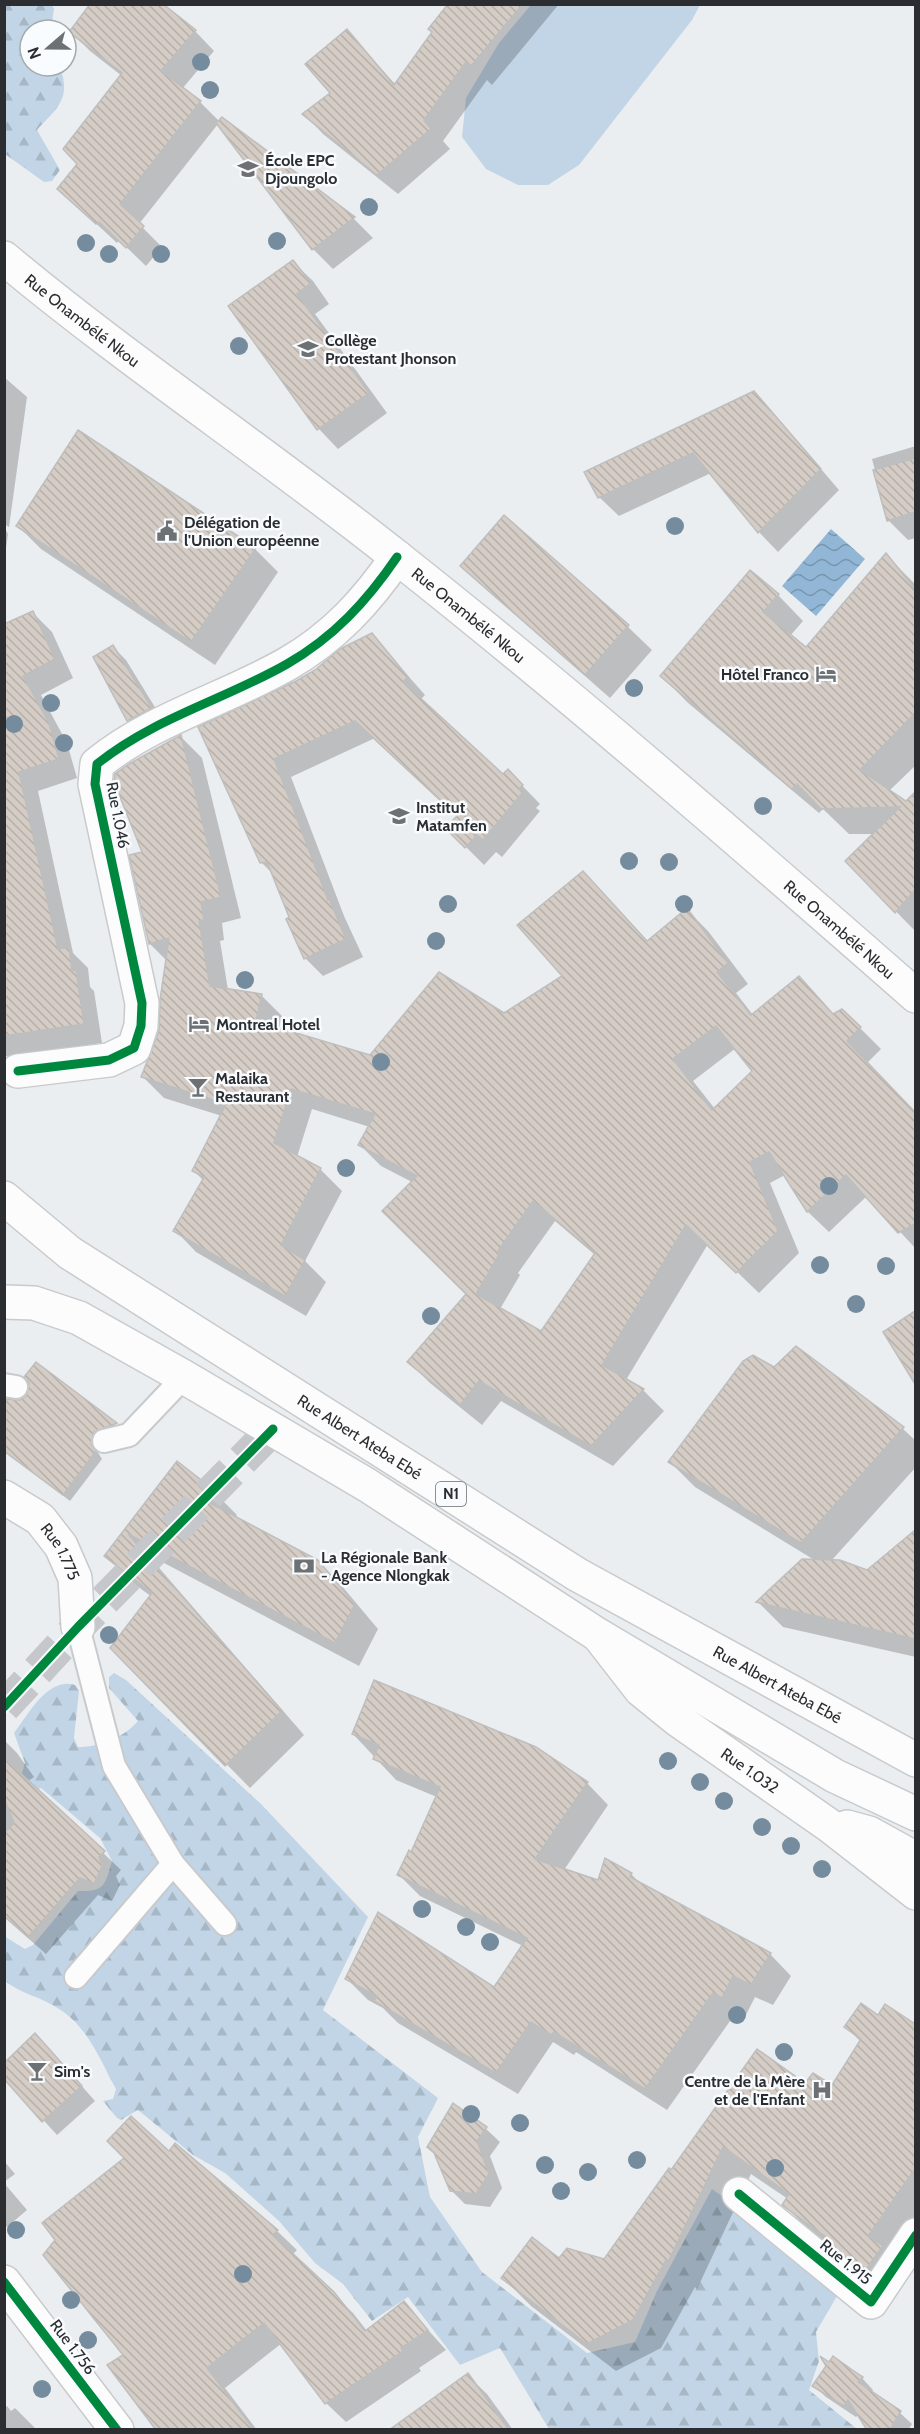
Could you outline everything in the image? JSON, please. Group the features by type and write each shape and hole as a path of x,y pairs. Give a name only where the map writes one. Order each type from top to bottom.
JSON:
{"main road":[{"name":"Rue Onambélé Nkou","path":"4,258 78,318 398,557 643,759 915,996"},
{"name":"Rue 1.046","path":"18,1071 109,1060 134,1048 141,1026 142,1003 95,784 97,764 122,744 287,664 329,635 365,601 398,557"},
{"name":"Rue Albert Ateba Ebé","path":"4,1198 70,1253 578,1575 909,1749"},
{"name":"N1","path":"4,1302 34,1303 79,1318 184,1377 367,1485 598,1635 835,1776 915,1814"},
{"name":"Rue 1.775","path":"4,1497 39,1519 61,1546 75,1578 78,1627"},
{"name":"Rue 1.032","path":"598,1635 641,1690 678,1720 830,1826 915,1893"},
{"path":"830,1826 869,1833 915,1859"},
{"name":"Rue 1.915","path":"739,2194 871,2302 915,2235"},
{"name":"Rue 1.756","path":"4,2282 117,2430"}],"lane":[{"path":"104,1441 129,1435 184,1377"},
{"path":"78,1627 114,1766 173,1863 225,1924"},
{"path":"76,1977 173,1863"}],"green space":[{"path":"4,5 52,5 53,18 18,18 18,78 63,78 62,99 37,130 60,170 52,181 44,182 5,154"},
{"path":"531,5 700,5 692,20 579,165 548,185 518,185 486,169 462,137 466,98 499,43"},
{"path":"114,1673 126,1680 261,1804 368,1917 323,2010 438,2098 418,2137 430,2197 482,2272 587,2353 635,2342 657,2291 712,2189 764,2226 762,2236 840,2291 816,2332 819,2361 809,2390 857,2429 549,2429 500,2348 460,2365 408,2297 372,2321 343,2284 315,2263 279,2221 225,2173 193,2155 138,2110 121,2120 117,2118 103,2101 113,2099 116,2089 92,2045 78,2025 52,2005 5,1981 4,1936 25,1949 33,1945 78,1891 99,1888 108,1876 112,1861 100,1838 41,1788 30,1792 18,1787 25,1763 14,1733 48,1691 65,1684 75,1685 79,1691 74,1738 78,1747 103,1743 118,1737 138,1721 109,1688 109,1677"}],"water":[{"path":"831,529 865,559 816,616 782,586"}],"building":[{"path":"90,4 163,4 196,30 161,71 201,101 120,204 144,226 126,248 99,222 96,224 57,189 77,164 63,149 122,73 78,39 78,20"},
{"path":"448,4 523,4 471,66 466,62 424,120 431,129 377,175 302,114 330,93 305,64 347,29 394,85 432,32 428,29"},
{"path":"222,117 355,217 312,250 216,123"},
{"name":"Collège Protestant Jhonson","path":"293,260 311,283 297,294 369,393 317,430 228,306"},
{"path":"754,391 821,469 758,533 693,453 598,498 584,472"},
{"name":"Délégation de l'Union européenne","path":"78,430 256,548 191,642 16,526"},
{"path":"915,458 915,512 887,521 873,470"},
{"path":"504,515 629,625 585,675 460,566"},
{"path":"886,553 915,589 915,713 860,770 906,801 915,792 915,890 895,913 845,861 900,807 821,809 797,784 792,789 660,676 750,570 779,594 763,612 806,647"},
{"path":"33,611 55,659 23,676 49,723 59,759 19,772 58,949 69,947 72,971 76,970 84,1024 4,1036 4,624"},
{"path":"372,633 408,677 403,682 503,774 508,769 523,785 519,789 523,792 483,840 477,835 465,848 445,828 457,816 355,721 274,759 328,900 346,939 304,959 286,919 289,917 267,862 260,863 198,727 296,681 315,670 340,649"},
{"path":"113,645 152,708 127,721 93,657"},
{"path":"181,735 221,897 201,902 204,920 199,921 210,986 262,994 256,1021 370,1055 439,972 504,1013 562,976 517,925 583,871 647,941 687,908 728,963 717,972 751,1015 799,976 833,1014 842,1009 861,1027 847,1041 915,1112 915,1224 898,1233 846,1175 807,1212 769,1152 750,1162 778,1231 736,1273 686,1225 602,1365 644,1389 591,1446 479,1381 460,1405 407,1362 466,1294 382,1211 417,1176 358,1145 375,1114 291,1089 274,1143 321,1168 281,1245 305,1260 285,1296 173,1231 204,1177 192,1171 226,1104 141,1077 159,1031 160,1000 169,938 149,944 129,855 142,852 114,782 115,774","holes":["716,1026 752,1071 712,1110 673,1059","533,1201 595,1253 541,1331 476,1294 500,1253 498,1251"]},
{"path":"915,1311 915,1384 883,1332"},
{"path":"796,1346 904,1427 801,1543 668,1462 743,1361 753,1355 774,1367"},
{"path":"36,1362 117,1423 94,1432 91,1444 96,1451 63,1495 4,1451 4,1403 7,1399 20,1400 27,1395 29,1383 24,1377"},
{"path":"177,1461 214,1490 206,1501 318,1560 355,1604 335,1643 128,1534 282,1711 225,1766 110,1648 152,1593 104,1556"},
{"path":"915,1530 915,1639 756,1602 802,1559 840,1560 867,1570"},
{"path":"374,1680 536,1747 588,1782 535,1859 598,1880 605,1858 632,1873 630,1877 771,1953 751,1985 733,1976 722,1998 713,1993 645,2089 554,2032 551,2035 531,2022 496,2073 374,2001 377,1996 345,1979 378,1912 494,1987 527,1938 397,1875 409,1850 411,1852 440,1787 373,1759 379,1745 352,1734"},
{"path":"4,1758 105,1851 99,1857 102,1866 94,1884 80,1878 28,1937 4,1916 4,1833 14,1823 4,1798"},
{"name":"Centre de la Mère et de l'Enfant","path":"861,2003 878,2015 885,2004 915,2024 915,2169 868,2236 883,2246 864,2272 828,2243 830,2240 782,2205 789,2194 723,2147 668,2262 666,2260 633,2320 587,2344 501,2278 532,2237 559,2258 567,2248 604,2259 757,2049 805,2083 813,2073 832,2085 861,2039 844,2027"},
{"name":"Sim's","path":"35,2033 82,2086 42,2122 4,2079 4,2063"},
{"path":"453,2103 487,2127 477,2141 489,2174 476,2194 450,2191 434,2153 427,2147"},
{"path":"131,2116 169,2151 175,2143 278,2230 273,2235 334,2292 365,2331 404,2301 428,2330 401,2348 403,2351 325,2404 264,2323 207,2368 254,2430 156,2430 107,2365 123,2355 43,2255 55,2240 42,2223 124,2158 107,2141"},
{"path":"820,2356 829,2362 833,2356 863,2377 858,2382 901,2411 890,2430 867,2430 848,2400 844,2406 812,2386 826,2366"},
{"path":"468,2373 509,2430 389,2430"}],"tunnel":[{"path":"4,1707 78,1627 273,1429"}],"cycle path":[{"path":"18,1071 109,1060 134,1048 141,1026 142,1003 95,784 97,764 142,734 263,677 320,642 361,603 397,557"},
{"path":"4,1707 78,1627 273,1429"},
{"path":"739,2194 871,2302 916,2235"},
{"path":"4,2282 117,2430"}],"place":[{"name":"École EPC Djoungolo","path":"248,169"},
{"name":"Collège Protestant Jhonson","path":"308,349"},
{"name":"Délégation de l'Union européenne","path":"167,531"},
{"name":"Hôtel Franco","path":"826,674"},
{"name":"Institut Matamfen","path":"399,816"},
{"name":"Montreal Hotel","path":"199,1024"},
{"name":"Malaika Restaurant","path":"198,1087"},
{"name":"La Régionale Bank - Agence Nlongkak","path":"304,1566"},
{"name":"Sim's","path":"37,2071"},
{"name":"Centre de la Mère et de l'Enfant","path":"822,2090"}]}
